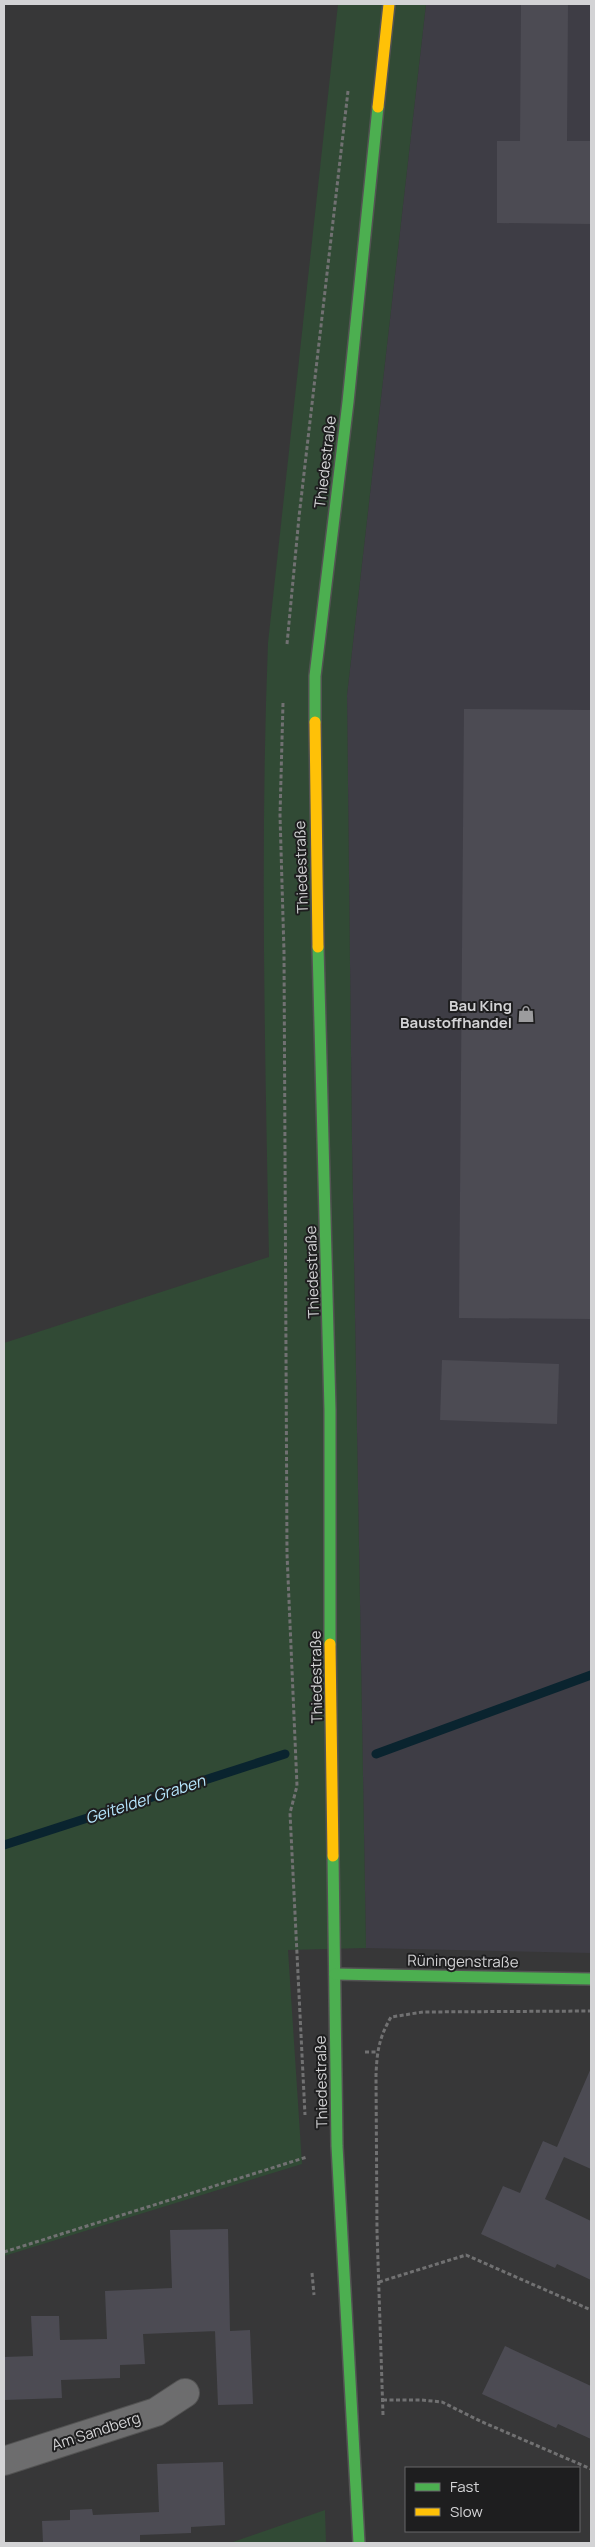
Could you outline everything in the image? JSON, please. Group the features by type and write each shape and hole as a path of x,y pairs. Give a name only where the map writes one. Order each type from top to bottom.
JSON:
{"street":[{"name":"Thiedestraße","path":"359,2543 338,2165 330,1618 330,1410 314,793 315,676 348,402 389,4"},
{"name":"Rüningenstraße","path":"335,1974 591,1979"},
{"name":"Am Sandberg","path":"4,2460 156,2412 185,2393"}],"path":[{"path":"384,2417 379,2282 377,2052 381,2035 391,2017 423,2012 591,2011"},
{"path":"4,2252 307,2157"},
{"path":"379,2282 466,2256 591,2310"},
{"path":"383,2400 442,2402 480,2421 591,2469"}],"shaded area":[{"path":"426,4 591,4 591,1953 366,1948 352,1144 347,695"}],"green space":[{"path":"338,4 426,4 347,695 352,1144 366,1948 288,1950 302,2164 4,2256 4,1343 269,1257 264,873 268,643"},
{"path":"325,2510 326,2543 230,2543"}],"building":[{"path":"521,4 568,4 567,141 591,141 591,224 497,223 497,141 520,141"},
{"name":"Bau King Baustoffhandel","path":"464,709 591,710 591,1319 459,1318"},
{"path":"442,1360 559,1364 557,1424 440,1420"},
{"path":"591,2068 591,2169 564,2157 545,2199 591,2221 591,2280 557,2264 555,2268 481,2234 503,2186 520,2193 543,2141 557,2147"},
{"path":"228,2229 230,2331 250,2330 253,2404 218,2405 215,2331 143,2334 145,2364 120,2365 120,2378 61,2380 62,2398 4,2400 4,2357 33,2356 31,2316 59,2316 60,2340 107,2339 105,2291 172,2288 170,2230"},
{"path":"505,2346 591,2386 591,2439 558,2424 556,2428 482,2394"},
{"path":"223,2462 225,2525 191,2527 191,2533 140,2535 140,2543 43,2543 42,2521 70,2520 70,2510 92,2509 93,2515 159,2512 157,2464"}],"waterway":[{"name":"Geitelder Graben","path":"376,1754 591,1675"},
{"name":"Geitelder Graben","path":"4,1845 285,1754"}],"traffic: fast":[{"path":"315,722 315,676 348,402 378,107"},
{"path":"318,947 330,1410 330,1644"},
{"path":"333,1856 337,2146 359,2543"},
{"path":"335,1974 591,1979"}],"traffic: slow":[{"path":"378,107 389,4"},
{"path":"315,722 318,947"},
{"path":"330,1644 333,1856"}],"place":[{"name":"Bau King Baustoffhandel","path":"526,1014"}]}
